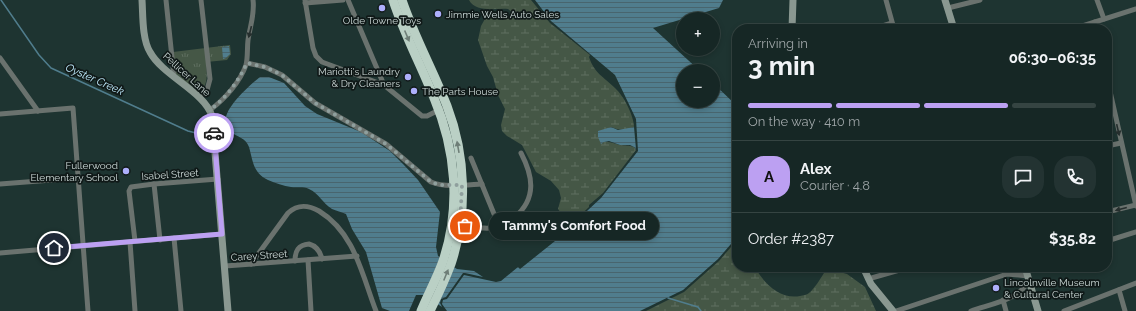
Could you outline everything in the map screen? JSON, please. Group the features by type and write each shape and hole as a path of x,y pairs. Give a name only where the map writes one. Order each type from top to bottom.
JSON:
{"highway":[{"path":"393,0 443,108"},
{"path":"402,0 458,144 460,225 451,263 430,311"},
{"path":"421,311 438,272 446,248 458,185"}],"main road":[{"name":"Pellicer Lane","path":"142,0 146,40 149,51 155,60 199,98 211,113"},
{"path":"792,24 793,0"},
{"path":"945,0 953,24"},
{"path":"211,113 218,179 228,311"},
{"path":"865,272 868,279 893,311"},
{"path":"1027,272 1038,311"}],"street":[{"path":"166,0 174,77"},
{"path":"199,98 207,90 210,79 202,0"},
{"path":"211,113 235,86 247,63 248,39 254,13 253,0"},
{"path":"343,0 305,2 313,48 319,59 322,62 384,85 422,116 427,116 443,108"},
{"path":"348,0 384,85"},
{"path":"886,0 892,23 889,24"},
{"path":"948,8 980,0"},
{"path":"1097,0 1104,19"},
{"path":"1088,24 1136,9"},
{"path":"0,58 2,63 38,111"},
{"path":"247,63 265,67 282,75 315,103 386,144 431,182 435,184 458,185 482,184"},
{"path":"1112,101 1136,206 1112,211"},
{"path":"0,114 73,108 88,311"},
{"path":"1112,145 1121,143"},
{"path":"460,225 485,229 499,226 513,219 524,208 529,199 530,178 528,168 521,153"},
{"path":"471,158 499,226"},
{"path":"0,184 78,178"},
{"name":"Isabel Street","path":"133,242 130,189 133,186 218,179"},
{"path":"154,184 160,240"},
{"path":"252,264 288,213 301,206 313,208 331,220 341,230 356,256 376,311"},
{"path":"1112,239 1136,232"},
{"path":"0,253 222,234"},
{"path":"174,238 181,311"},
{"path":"133,242 135,311"},
{"name":"Carey Street","path":"295,261 298,248 309,244 316,248 322,259"},
{"name":"Carey Street","path":"224,266 356,256"},
{"path":"308,260 311,311"},
{"path":"868,279 890,272"},
{"path":"896,311 1007,274 1029,278 1020,292 1003,300 971,311"},
{"path":"1064,311 1136,283"},
{"path":"1119,290 1125,311"},
{"path":"1003,300 1006,311"}],"green space":[{"path":"469,0 531,0 550,23 590,55 589,57 594,67 622,96 628,106 634,122 634,127 622,130 611,127 604,142 632,146 636,150 603,193 570,225 558,209 561,198 559,190 551,181 536,172 522,145 507,136 502,131 501,125 505,109 498,95 493,77 487,66 478,40 481,26 486,17 503,20 513,13 508,9 486,9 476,7"},
{"path":"230,45 231,54 227,60 206,62 206,83 202,90 198,93 176,74 173,52"},
{"path":"732,246 732,272 758,272 773,289 793,297 809,293 824,273 840,272 847,274 865,287 876,311 646,311 684,292 719,261"}],"water":[{"path":"535,0 723,0 719,8 706,12 676,12 676,21 653,28 676,49 676,56 684,56 692,64 676,64 676,108 720,108 720,90 732,101 732,243 718,259 683,290 640,311 447,311 442,304 443,300 447,299 464,275 496,282 501,281 518,267 520,269 555,241 554,238 558,234 560,236 601,198 638,151 636,119 615,75 551,21"},
{"path":"229,46 230,54 223,59 222,47"},
{"path":"260,77 269,77 284,83 305,106 317,114 361,132 390,151 418,180 440,212 436,247 438,256 441,258 424,295 416,295 409,311 390,311 382,308 366,252 352,229 346,214 332,209 316,193 309,189 285,186 263,177 254,166 248,144 231,132 226,126 228,111 248,87"},
{"path":"611,127 618,130 634,127 636,149 630,145 620,145 609,141 601,144 598,137 598,131"},
{"path":"452,266 457,269 474,271 483,277 463,273 446,297 441,299 440,303 442,307 436,303"}],"waterway":[{"name":"Oyster Creek","path":"1,0 39,55 51,68 188,131 200,134 210,133"},
{"name":"Oyster Creek","path":"218,133 231,132"},
{"path":"668,298 698,307 701,311"}],"way so far":[{"path":"214,133 210,110 235,86 247,63 265,67 282,75 315,103 386,144 431,182 440,185 462,185 462,212 460,225 465,226"}],"place":[{"name":"Olde Towne Toys","path":"382,8"},
{"name":"Jimmie Wells Auto Sales","path":"438,14"},
{"name":"Mariotti's Laundry & Dry Cleaners","path":"408,77"},
{"name":"The Parts House","path":"414,91"},
{"name":"Fullerwood Elementary School","path":"126,171"},
{"name":"Tammy's Comfort Food","path":"465,226"},
{"name":"Lincolnville Museum & Cultural Center","path":"996,288"}],"route":[{"path":"54,248 222,234 214,133"}]}
